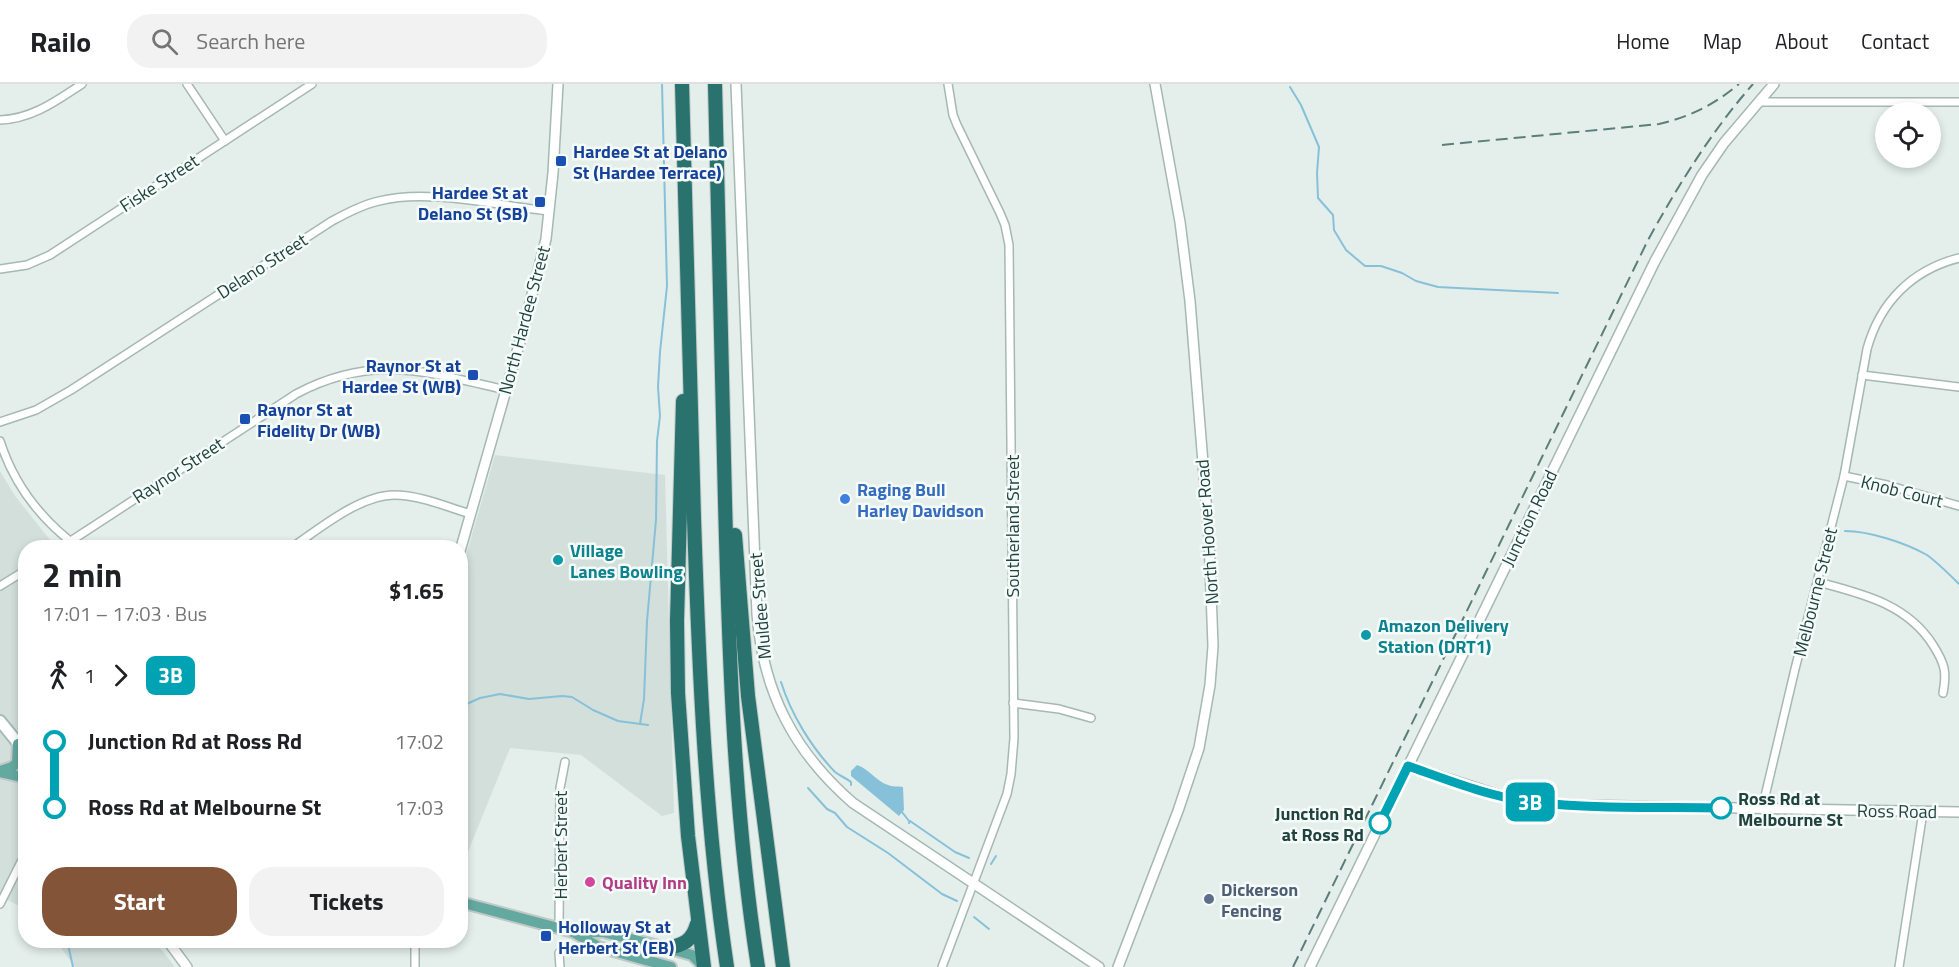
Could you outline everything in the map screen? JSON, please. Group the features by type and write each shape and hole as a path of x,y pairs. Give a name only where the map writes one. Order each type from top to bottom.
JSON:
{"highway":[{"path":"682,84 702,727 714,869 727,967"},
{"path":"715,84 729,644 746,877 758,964"},
{"path":"688,318 681,443 677,648 681,752 704,967"},
{"path":"725,483 734,533 748,696 783,967"},
{"path":"667,948 687,942 698,922"}],"main road":[{"path":"0,722 18,743"},
{"path":"0,772 12,768 18,760"},
{"path":"0,772 18,776"},
{"path":"468,904 573,932 598,947 671,967"},
{"path":"573,932 603,932 667,948 692,955 704,967"}],"street":[{"path":"0,120 45,108 82,84"},
{"path":"187,84 225,141"},
{"name":"Fiske Street","path":"0,269 27,265 50,255 312,84"},
{"name":"North Hardee Street","path":"463,540 536,284 546,239 554,173 558,84"},
{"name":"Muldee Street","path":"736,84 757,614 762,654 778,706 809,759 830,782 865,812 1099,967"},
{"name":"Southerland Street","path":"942,967 1010,784 1013,756 1008,245 1005,225 1000,213 953,115 948,84"},
{"name":"North Hoover Road","path":"1118,967 1178,811 1199,748 1213,646 1209,538 1191,302 1180,222 1155,84"},
{"name":"Junction Road","path":"1311,967 1662,247 1702,175 1724,143 1774,84"},
{"path":"1759,102 1959,102"},
{"name":"Delano Street","path":"0,422 36,410 71,390 322,226 354,209 405,196 549,211"},
{"name":"Melbourne Street","path":"1762,809 1844,476 1871,335 1884,309 1905,285 1924,271 1959,258"},
{"name":"Raynor Street","path":"72,540 313,385 370,370 410,369 506,390"},
{"path":"1862,375 1959,387"},
{"path":"0,441 9,467 29,500 69,540"},
{"name":"Knob Court","path":"1844,476 1887,485 1959,506"},
{"path":"303,540 358,504 374,497 396,495 410,497 471,514"},
{"path":"0,586 18,575"},
{"path":"1818,582 1880,600 1908,617 1928,638 1943,662 1946,673 1943,693"},
{"path":"1013,703 1052,708 1090,718"},
{"name":"Herbert Street","path":"559,928 560,788 565,762"},
{"name":"Ross Road","path":"1408,766 1491,793 1531,802 1577,805 1959,812"},
{"path":"1899,967 1923,812"},
{"path":"0,904 18,868"},
{"path":"173,948 187,967"},
{"path":"415,948 415,967"},
{"path":"560,953 560,967"}],"shaded area":[{"path":"495,455 665,475 674,813 662,816 581,755 510,748 468,852 468,549"},
{"path":"0,471 15,496 50,540 18,540 18,905 0,896"},
{"path":"61,948 160,948 175,967 75,967"}],"water":[{"path":"857,765 884,783 903,787 904,810 899,816 851,776 851,771"}],"waterway":[{"path":"640,724 644,699 647,621 656,520 657,441 660,416 658,387 667,286 662,84"},
{"path":"1290,87 1301,105 1319,147 1318,198 1333,215 1334,230 1346,250 1365,266 1381,266 1402,273 1416,281 1438,287 1558,293"},
{"path":"1845,531 1876,535 1927,555 1959,584"},
{"path":"781,682 790,706 810,741 835,772 851,782 851,785"},
{"path":"468,703 500,694 529,699 572,697 593,710 618,721 648,725"},
{"path":"808,788 847,827 888,853 942,894 957,901"},
{"path":"902,812 909,821"},
{"path":"909,823 910,821 955,852 969,858"},
{"path":"991,864 996,856"},
{"path":"974,917 989,929"},
{"path":"69,948 73,967"}],"railway":[{"path":"1442,145 1659,124 1702,109 1739,84"},
{"path":"1293,967 1648,240 1696,159 1753,84"}],"bus line":[{"name":"3B","path":"1380,823 1408,766 1480,790 1531,802 1721,808"}],"place":[{"name":"Hardee St at Delano St (Hardee Terrace)","path":"561,161"},
{"name":"Hardee St at Delano St (SB)","path":"540,202"},
{"name":"Raynor St at Hardee St (WB)","path":"473,375"},
{"name":"Raynor St at Fidelity Dr (WB)","path":"245,419"},
{"name":"Raging Bull Harley Davidson","path":"845,499"},
{"name":"Village Lanes Bowling","path":"558,560"},
{"name":"Amazon Delivery Station (DRT1)","path":"1366,635"},
{"name":"Ross Rd at Melbourne St","path":"1721,808"},
{"name":"Junction Rd at Ross Rd","path":"1380,823"},
{"name":"Quality Inn","path":"590,882"},
{"name":"Dickerson Fencing","path":"1209,899"},
{"name":"Holloway St at Herbert St (EB)","path":"546,936"}]}
